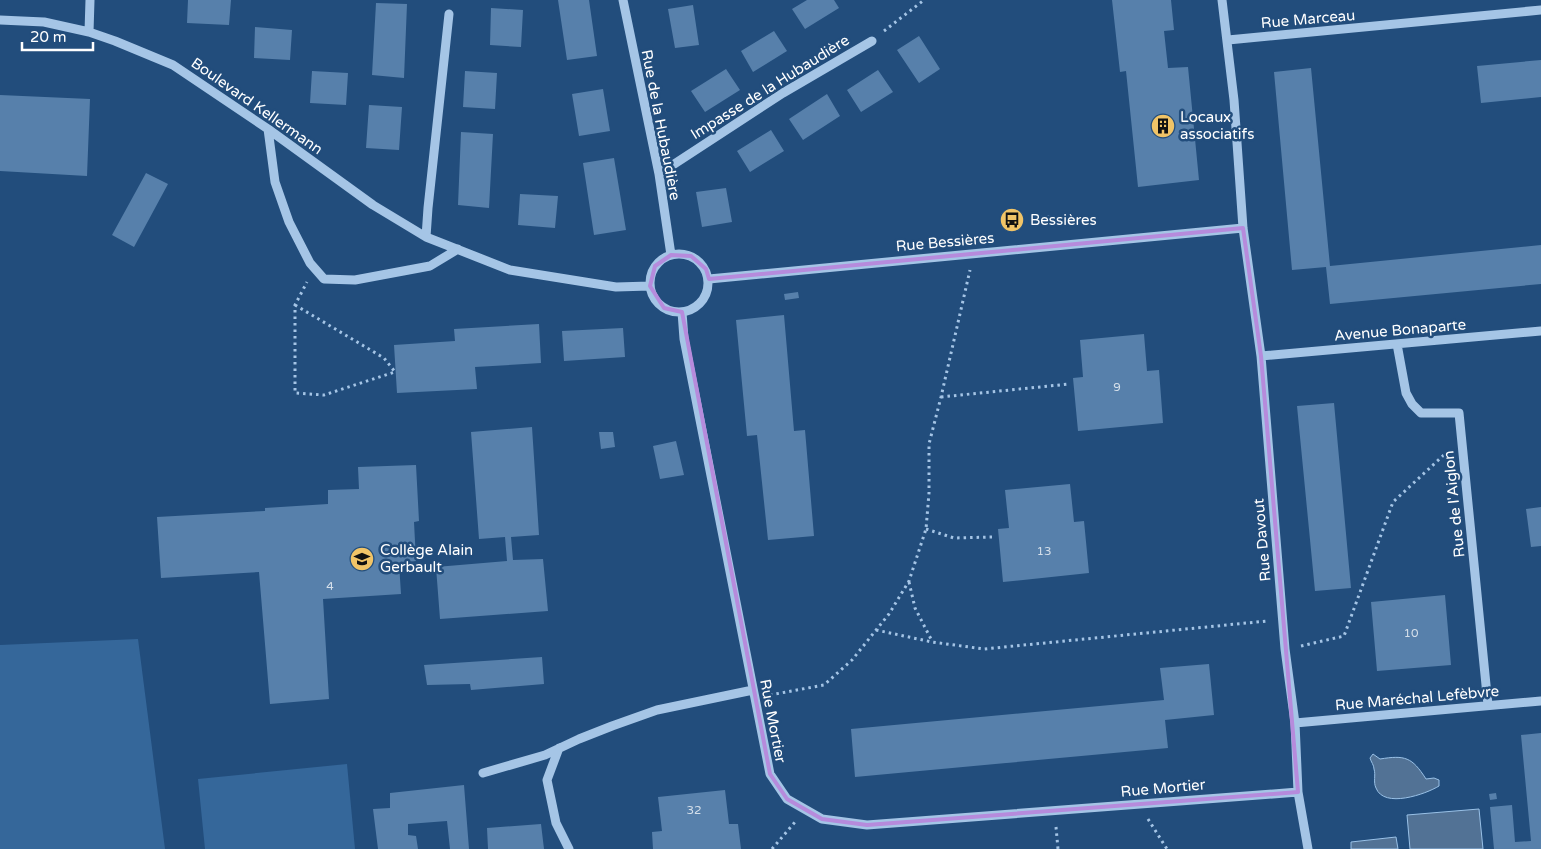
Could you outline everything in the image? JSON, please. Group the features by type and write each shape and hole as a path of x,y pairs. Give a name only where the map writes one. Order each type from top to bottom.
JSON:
{"street":[{"path":"89,32 90,0"},
{"name":"Rue de la Hubaudière","path":"623,0 659,174 671,255"},
{"name":"Rue Davout","path":"1222,0 1234,100 1243,228 1261,356 1285,649 1295,723 1298,792 1308,849"},
{"name":"Rue Marceau","path":"1228,40 1541,10"},
{"path":"426,237 449,14"},
{"name":"Boulevard Kellermann","path":"0,20 44,22 89,32 173,65 373,205 426,237 510,270 616,287 650,286"},
{"name":"Impasse de la Hubaudière","path":"659,174 783,93 872,41"},
{"path":"268,130 275,182 289,222 310,263 324,279 355,280 430,266 458,250"},
{"name":"Rue Bessières","path":"709,279 1243,228"},
{"path":"671,255 691,256 700,261 706,269 709,279 705,297 699,305 691,310 682,312 673,312 664,308 657,302 650,286 655,266 662,259 671,255"},
{"name":"Rue Mortier","path":"682,312 684,338 770,774 787,799 822,819 867,825 1298,792"},
{"name":"Avenue Bonaparte","path":"1261,356 1541,331"},
{"name":"Rue de l'Aiglon","path":"1397,344 1406,393 1412,404 1421,413 1459,413 1488,706"},
{"path":"483,773 545,755 612,726 657,710 754,694"},
{"name":"Rue Maréchal Lefèbvre","path":"1295,723 1541,701"},
{"path":"559,748 547,780 556,823 569,849"}],"path":[{"path":"872,41 924,0"},
{"path":"754,694 824,684 852,660 888,614 909,581 926,529 929,493 929,444 974,253"},
{"path":"295,305 384,358 395,372 324,395 295,392 295,305 314,268"},
{"path":"941,398 1069,384"},
{"path":"1285,649 1344,636 1393,502 1461,440"},
{"path":"926,529 954,538 992,538"},
{"path":"909,581 915,608 932,642"},
{"path":"876,630 932,642 984,649 1283,619"},
{"path":"1138,804 1167,849"},
{"path":"772,849 805,810"},
{"path":"1054,811 1058,849"}],"highlighted area":[{"path":"1243,228 1261,356 1298,792 867,825 822,819 787,799 770,774 682,312 664,308 650,286 655,266 671,255 691,256 706,269 709,279"}],"shaded area":[{"path":"138,639 165,849 0,849 0,645"},
{"path":"1373,754 1380,759 1396,757 1407,759 1416,766 1426,779 1434,778 1439,780 1439,786 1415,796 1396,799 1387,798 1380,794 1375,786 1374,768 1370,758"},
{"path":"347,764 355,849 205,849 198,779"},
{"path":"1479,809 1483,849 1410,849 1407,815"},
{"path":"1396,837 1398,849 1351,849 1351,842"}],"building":[{"path":"188,0 231,0 229,25 187,23"},
{"path":"558,0 589,0 597,56 567,60"},
{"path":"807,0 834,0 839,8 805,29 792,9"},
{"name":"Locaux associatifs","path":"1112,0 1171,0 1174,30 1164,31 1168,68 1188,67 1199,180 1138,187 1126,71 1120,72"},
{"path":"376,3 407,4 404,78 372,75"},
{"path":"693,5 699,45 675,48 668,9"},
{"path":"491,8 523,10 521,47 490,45"},
{"path":"255,27 292,30 290,60 254,58"},
{"path":"774,31 787,51 753,72 741,51"},
{"path":"919,36 940,69 919,83 897,50"},
{"path":"1541,60 1541,97 1481,103 1477,66"},
{"path":"1311,68 1330,266 1541,245 1541,284 1330,304 1326,267 1292,270 1274,72"},
{"path":"726,69 740,90 705,112 691,91"},
{"path":"878,70 893,92 861,112 847,90"},
{"path":"312,71 348,73 346,105 310,103"},
{"path":"465,71 497,73 495,109 463,107"},
{"path":"603,89 610,131 579,136 572,94"},
{"path":"827,94 840,116 803,140 789,119"},
{"path":"0,95 90,99 87,176 0,171"},
{"path":"369,105 402,107 399,150 366,148"},
{"path":"771,130 784,151 750,172 737,151"},
{"path":"461,132 493,134 489,208 458,205"},
{"path":"614,158 626,230 594,235 583,163"},
{"path":"146,173 168,184 134,247 112,235"},
{"path":"726,188 732,222 702,227 696,192"},
{"path":"520,194 558,196 555,228 518,225"},
{"path":"1050,215 1051,221 1037,222 1037,216"},
{"path":"798,292 799,298 785,300 784,294"},
{"path":"784,315 794,431 805,430 814,536 768,540 757,435 747,436 736,320"},
{"path":"539,324 541,363 475,367 477,389 397,393 394,345 455,341 454,329"},
{"path":"623,328 625,357 564,361 562,331"},
{"path":"1144,334 1147,371 1159,370 1163,423 1078,431 1073,378 1083,377 1080,340"},
{"path":"1334,403 1351,588 1315,591 1297,406"},
{"path":"532,427 539,535 511,537 513,560 543,559 548,611 440,619 436,567 507,561 505,537 479,539 471,432"},
{"path":"599,432 613,432 615,447 601,449"},
{"path":"676,441 684,475 660,479 653,446"},
{"path":"416,465 419,521 414,522 416,561 399,563 401,594 323,599 329,699 270,704 259,572 161,578 157,517 265,511 265,508 328,504 328,490 359,489 358,467"},
{"path":"1070,484 1074,522 1084,521 1089,573 1003,582 998,529 1009,528 1005,490"},
{"path":"1541,507 1541,546 1531,547 1526,509"},
{"path":"1445,595 1451,665 1377,671 1371,602"},
{"path":"542,657 544,684 471,690 470,684 427,685 424,665"},
{"path":"1209,664 1214,715 1165,720 1168,748 855,777 851,729 1164,700 1160,668"},
{"path":"1541,733 1541,849 1494,849 1490,807 1512,805 1515,842 1531,841 1521,735"},
{"path":"464,785 469,849 450,849 447,821 408,824 408,835 416,836 418,849 378,849 373,809 390,808 390,793"},
{"path":"725,790 729,824 738,824 741,849 653,849 652,832 662,831 658,797"},
{"path":"1496,793 1497,799 1490,800 1489,794"},
{"path":"541,824 544,849 488,849 487,828"}],"place":[{"name":"Locaux associatifs","path":"1163,126"},
{"name":"Bessières","path":"1012,220"},
{"name":"Collège Alain Gerbault","path":"362,559"}]}
